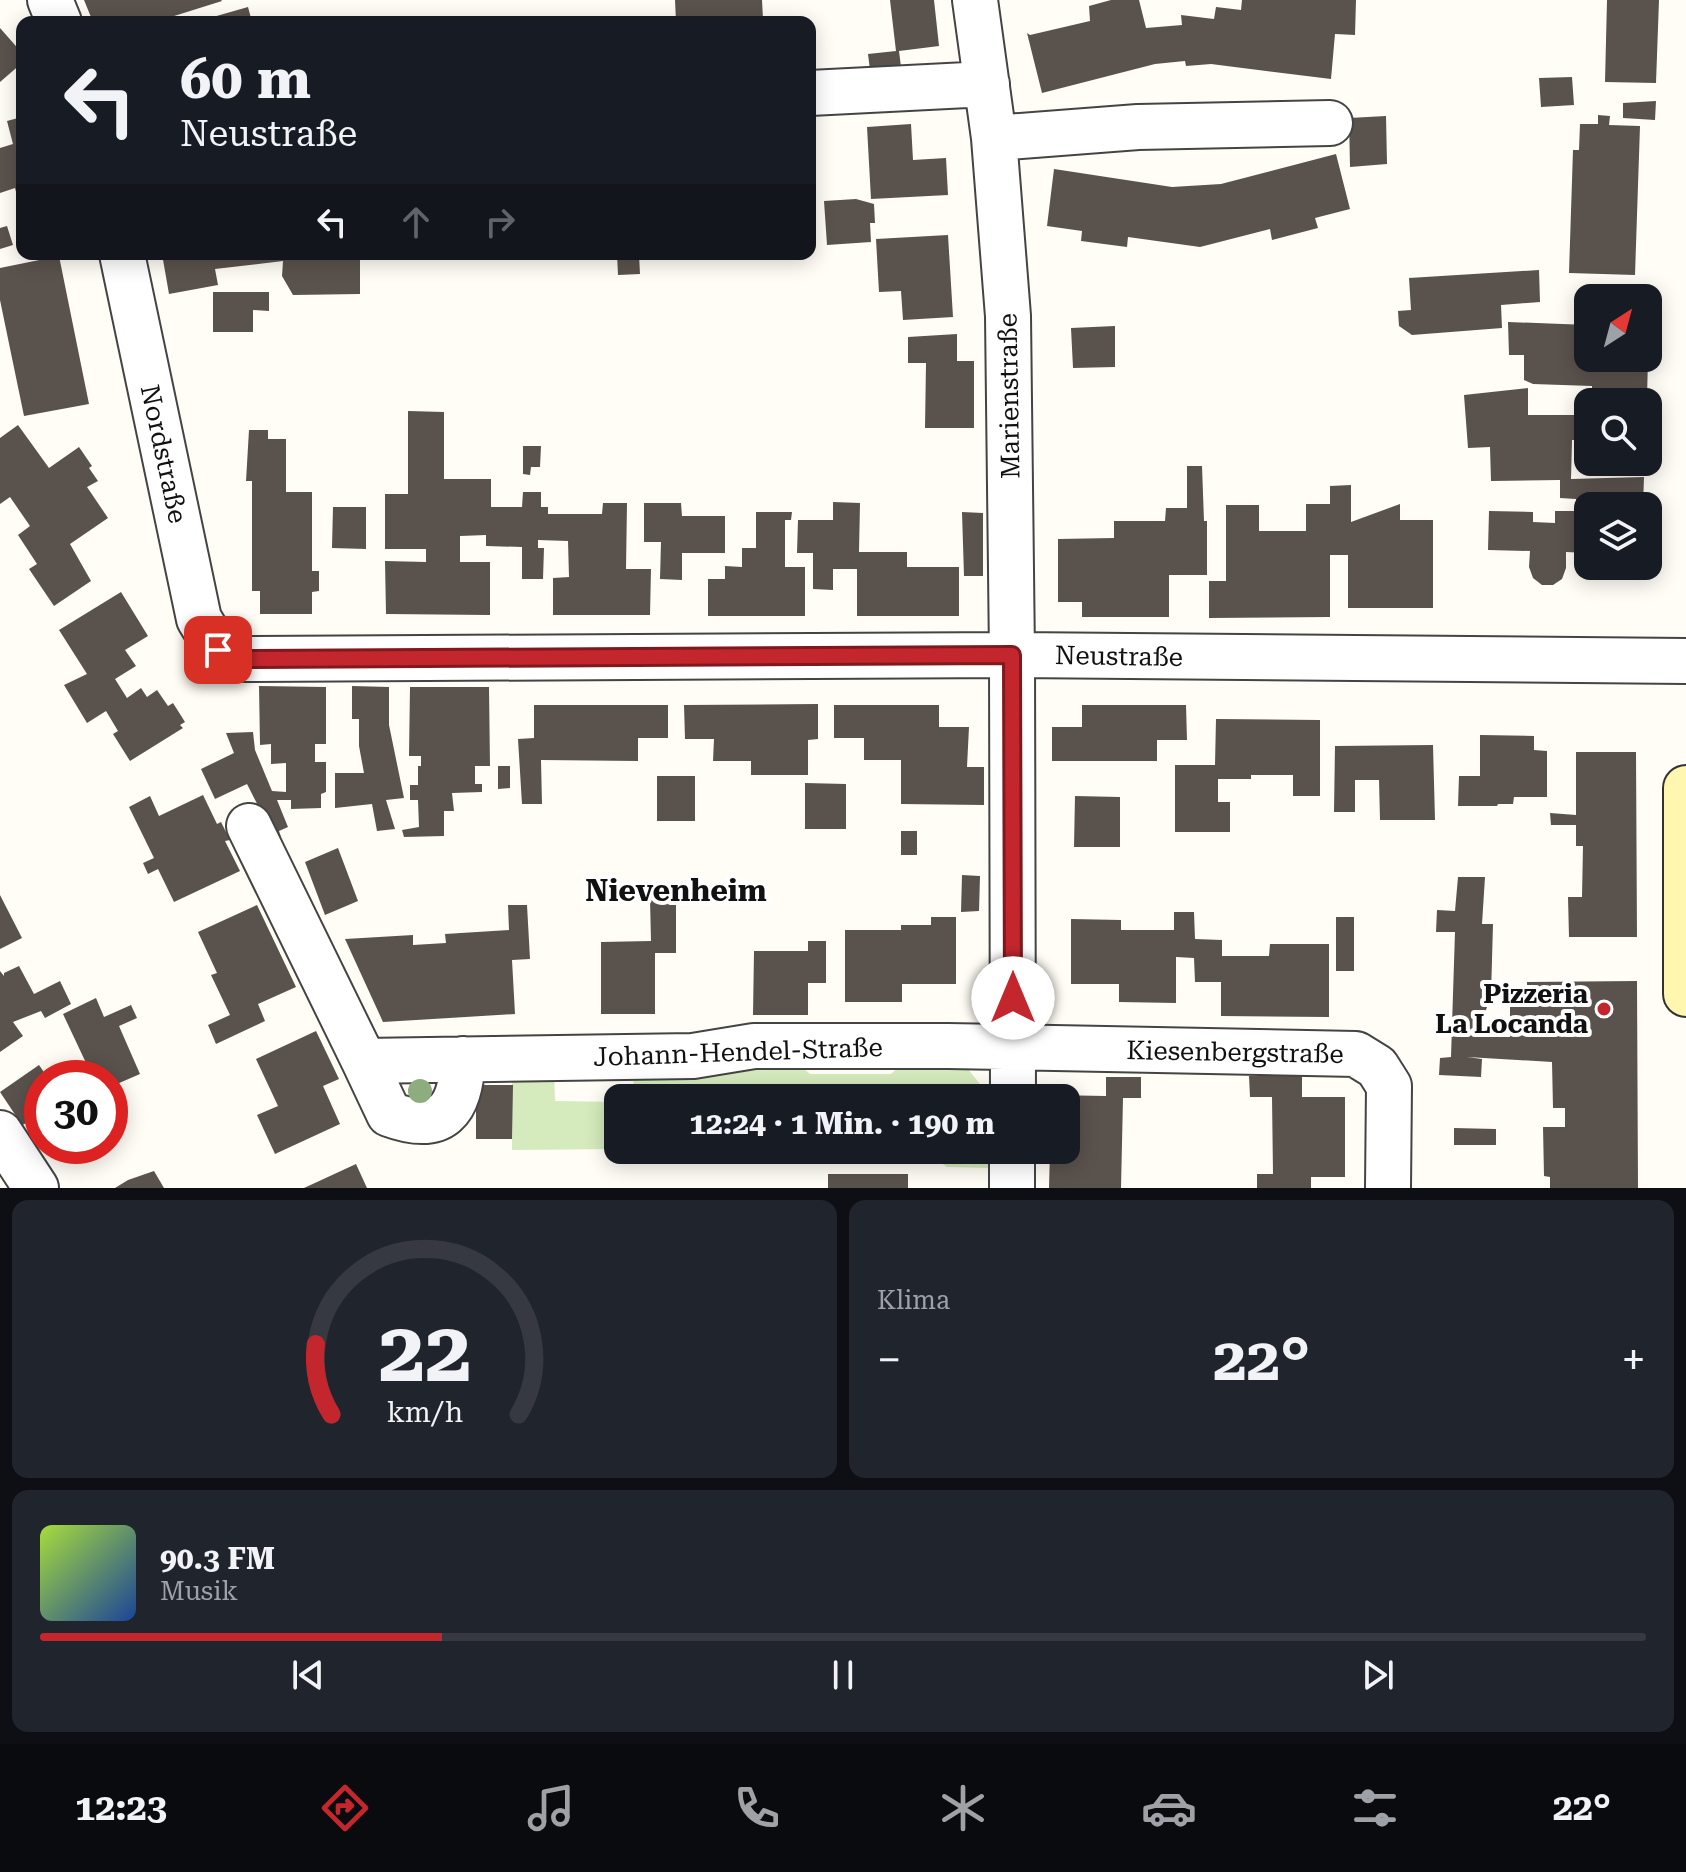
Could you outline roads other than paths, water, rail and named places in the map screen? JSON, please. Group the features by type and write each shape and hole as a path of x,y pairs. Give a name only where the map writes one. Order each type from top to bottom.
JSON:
{"main road":[{"path":"1686,788 1686,994"}],"street":[{"name":"Marienstraße","path":"975,0 994,138 1008,316 1013,1084"},
{"path":"816,93 987,84"},
{"path":"994,138 1138,127 1330,123"},
{"name":"Nordstraße","path":"123,260 199,619 218,650"},
{"name":"Neustraße","path":"218,650 245,659 1012,655 1686,661"},
{"path":"249,826 389,1114 406,1120 431,1121 446,1114 461,1090 463,1059"},
{"name":"Johann-Hendel-Straße","path":"364,1061 693,1056 754,1046 1013,1048"},
{"name":"Kiesenbergstraße","path":"1013,1048 1356,1054 1377,1067 1389,1086 1388,1188"},
{"path":"0,1133 36,1188"},
{"path":"1012,1164 1012,1188"}],"place":[{"name":"Pizzeria La Locanda","path":"1604,1009"}],"district":[{"name":"Nievenheim","path":"676,891"}]}
